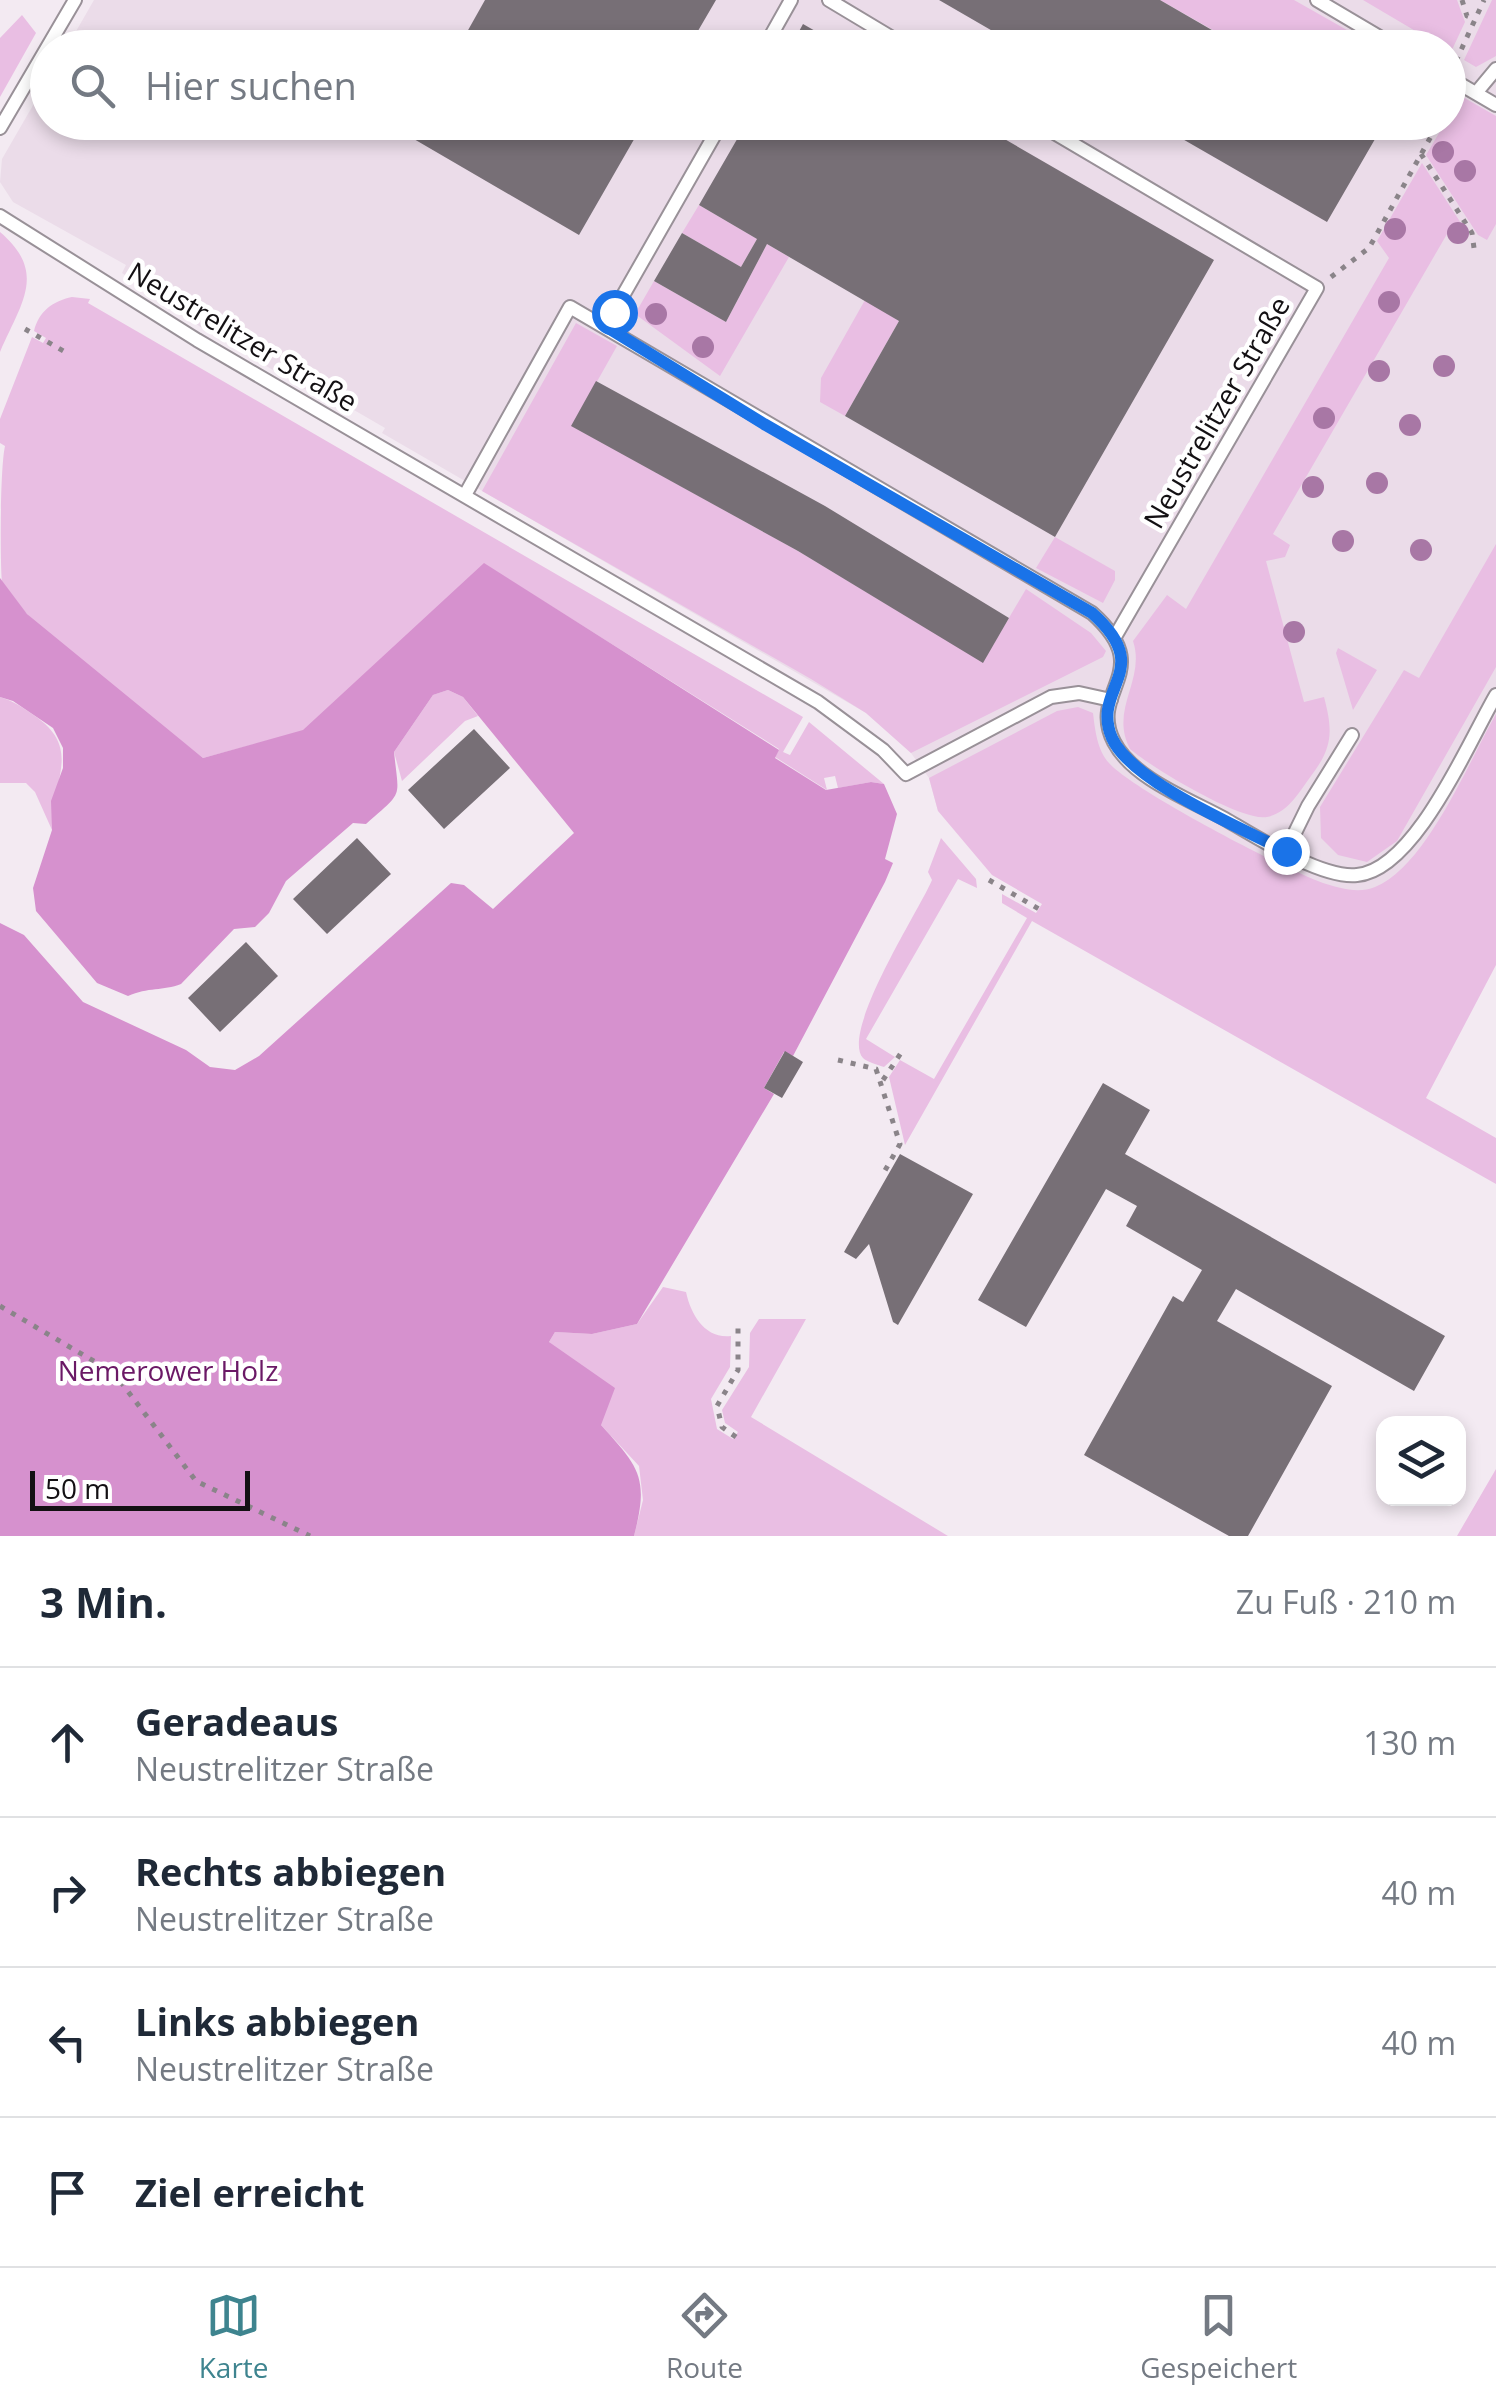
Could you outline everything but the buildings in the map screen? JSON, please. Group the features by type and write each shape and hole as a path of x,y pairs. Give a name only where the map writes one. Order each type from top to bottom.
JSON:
{"lane":[{"path":"57,30 75,0"},
{"path":"774,30 792,0"},
{"path":"829,0 879,30"},
{"path":"1317,0 1368,30"},
{"path":"1476,93 1496,69"},
{"path":"0,128 30,77"},
{"path":"1466,88 1496,105"},
{"path":"605,326 712,140"},
{"name":"Neustrelitzer Straße","path":"1066,140 1317,288 1116,635"},
{"name":"Neustrelitzer Straße","path":"0,216 197,340 818,702 883,750 906,774 1052,698 1079,692 1110,700"},
{"path":"465,495 570,307 1092,613 1116,635 1123,666 1110,700 1109,729 1113,741 1135,766 1328,871 1355,876 1380,870 1407,849 1496,695"},
{"path":"1286,851 1308,806 1352,735"}],"path":[{"path":"1462,0 1468,16 1475,19"},
{"path":"1466,38 1484,0"},
{"path":"1317,288 1369,248 1429,140"},
{"path":"1421,154 1472,232 1474,248"},
{"path":"25,329 68,353"},
{"path":"989,880 1039,908"},
{"path":"883,1080 902,1054"},
{"path":"838,1060 876,1069 883,1080 900,1144 882,1174"},
{"path":"0,1306 114,1373 196,1481 310,1536"},
{"path":"736,1437 722,1427 717,1406 738,1370 738,1327"}],"shaded area":[{"path":"94,0 1496,0 1496,965 938,811 929,778 911,753 866,713 382,433 385,428 323,392 320,398 202,328 122,273 126,265 13,202 0,182 2,159 30,110 30,140 1466,140 1466,30 77,30"},
{"path":"1160,0 1294,0 1347,30 1213,30"},
{"path":"1363,0 1457,0 1465,22 1461,30 1414,30"},
{"path":"1492,0 1496,0 1496,56 1476,67 1466,61"},
{"path":"22,15 34,30 30,30 30,44 0,97 0,38"},
{"path":"1466,99 1496,116 1496,224 1487,240 1478,235 1426,155 1435,140 1466,140"},
{"path":"1422,163 1468,234 1463,242 1447,234 1273,534 1290,545 1285,557 1266,561 1304,702 1324,697 1329,738 1324,756 1293,801 1274,815 1255,816 1197,792 1130,749 1123,721 1135,669 1133,641 1167,595 1186,609 1389,258 1377,241"},
{"path":"699,205 757,239 741,267 682,233"},
{"path":"0,232 15,247 27,275 22,303 0,352"},
{"path":"767,244 789,257 720,376 635,314 654,281 726,322"},
{"path":"72,297 90,299 88,303 803,717 783,752 790,755 809,722 884,784 871,782 838,788 835,776 824,778 827,790 775,757 779,749 484,564 303,731 203,758 62,646 13,600 2,583 5,446 0,443 0,419 32,337 43,343 46,338 34,331 39,318 53,304"},
{"path":"865,300 899,321 845,416 820,402 821,378"},
{"path":"576,323 617,346 572,426 798,551 983,662 1026,589 1091,633 1106,651 1103,657 911,753 866,713 811,679 482,491"},
{"path":"1055,537 1115,571 1115,580 1103,603 1036,568"},
{"path":"1496,544 1496,667 1397,841 1367,862 1338,855 1321,838 1320,807 1404,670 1419,678"},
{"path":"1338,648 1377,670 1353,710 1336,653"},
{"path":"448,690 463,697 478,716 465,721 402,781 394,752 433,695"},
{"path":"0,697 35,716 58,741 61,768 52,830 35,792 26,783 0,783"},
{"path":"1078,707 1093,713 1099,746 1109,763 1148,792 1277,862 1323,883 1355,890 1375,887 1394,876 1412,858 1444,811 1496,714 1496,965 1426,1098 1496,1138 1496,1184 1032,921 905,1145 889,1077 900,1060 934,1079 1027,918 1002,903 1002,894 1036,913 1042,904 992,875 938,811 929,778 1057,711"},
{"path":"941,838 976,879 977,888 958,879 866,1039 895,1057 884,1067 863,1058 859,1044 862,1023 884,970 932,880 928,872"},
{"path":"663,1287 686,1292 701,1324 714,1334 731,1336 730,1367 711,1399 717,1429 733,1439 738,1432 725,1423 722,1410 749,1367 750,1333 759,1319 806,1319 751,1417 948,1536 634,1536 643,1500 639,1466 601,1425 549,1342 555,1332 592,1334 637,1324"},
{"path":"1496,1469 1496,1536 1457,1536"}],"green space":[{"name":"Nemerower Holz","path":"484,563 779,750 775,758 826,790 871,782 884,784 897,814 885,859 893,863 885,882 793,1056 784,1052 764,1088 774,1094 637,1324 592,1334 555,1332 549,1342 615,1388 601,1425 625,1452 638,1475 641,1500 634,1536 0,1536 0,923 24,935 83,1002 186,1050 210,1067 235,1070 259,1056 451,883 464,885 493,909 574,833 463,697 448,690 433,695 394,752 397,787 393,799 366,824 353,823 286,881 269,913 255,927 234,929 181,984 128,996 97,983 36,911 33,888 52,830 51,801 63,768 63,748 53,728 13,701 0,697 0,578 27,614 203,758 303,730"}],"route":[{"path":"614,312 605,326 764,424 1092,613 1116,635 1123,666 1108,714 1109,729 1120,753 1156,780 1286,851"}]}
